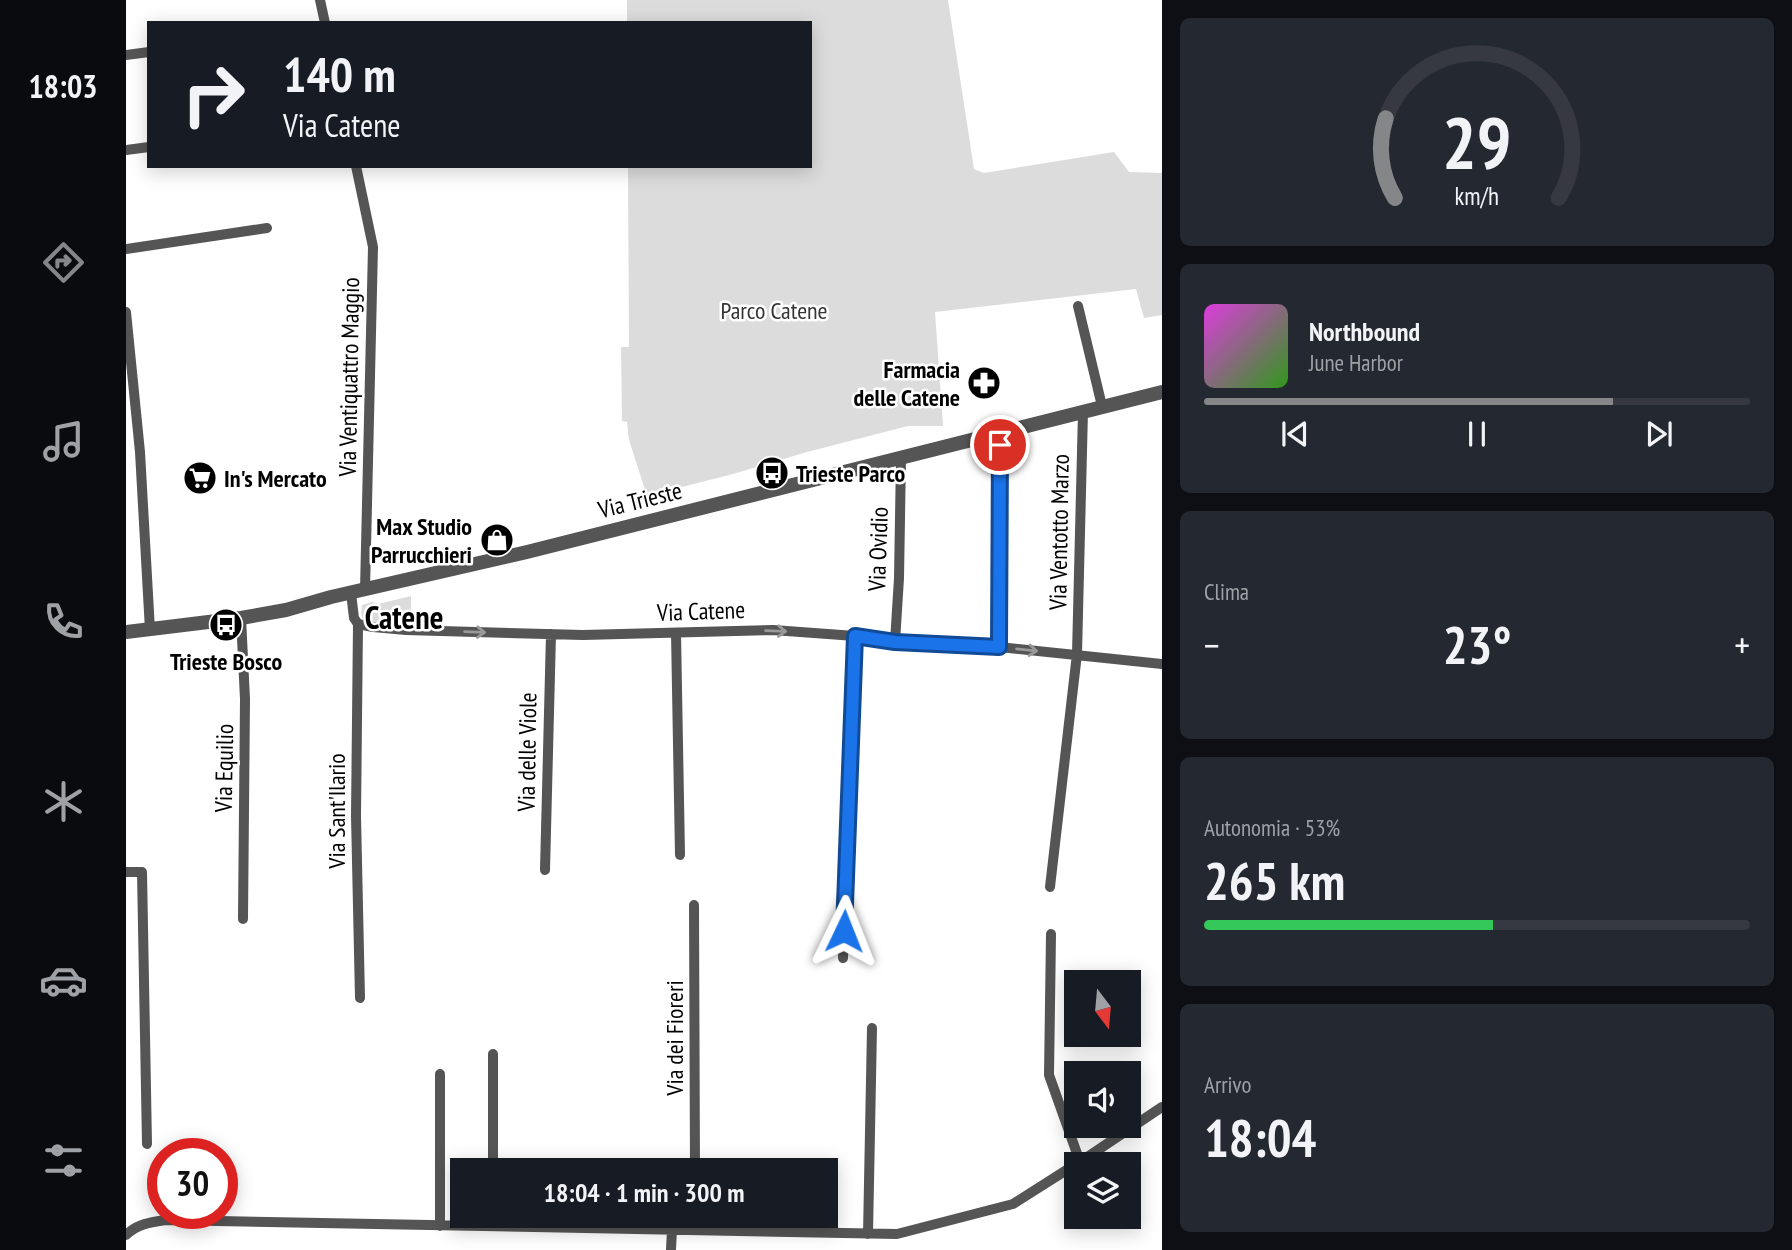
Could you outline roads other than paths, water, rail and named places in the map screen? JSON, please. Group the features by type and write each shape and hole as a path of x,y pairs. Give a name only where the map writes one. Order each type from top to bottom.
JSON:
{"street":[{"path":"320,0 325,21"},
{"path":"126,55 147,52"},
{"path":"126,150 147,147"},
{"name":"Via Ventiquattro Maggio","path":"356,168 373,247 358,592"},
{"path":"126,249 267,229"},
{"path":"1079,306 1102,407"},
{"path":"127,320 139,452 150,630"},
{"name":"Via Trieste","path":"126,632 286,610 1162,392"},
{"name":"Via Ventotto Marzo","path":"1077,654 1083,411"},
{"path":"999,647 1000,432"},
{"name":"Via Ovidio","path":"895,642 901,458"},
{"path":"358,592 354,618 358,624"},
{"name":"Via Equilio","path":"242,618 245,699 243,919"},
{"name":"Via Catene","path":"358,624 373,628 406,630 583,635 773,630 895,642 999,647 1162,664"},
{"name":"Via Sant'Ilario","path":"358,624 356,816 360,998"},
{"path":"676,633 680,855"},
{"name":"Via delle Viole","path":"545,870 551,634"},
{"path":"843,958 855,636"},
{"path":"1050,887 1077,654"},
{"path":"126,872 142,872 147,1144"},
{"name":"Via dei Fioreri","path":"694,905 695,1158"},
{"path":"1051,934 1049,1076 1074,1152"},
{"path":"868,1234 872,1028"},
{"path":"493,1054 493,1158"},
{"path":"439,1226 440,1074"},
{"path":"1094,1152 1162,1107"},
{"path":"646,1228 897,1234 1013,1204 1064,1172"},
{"path":"126,1235 132,1229 148,1223 166,1220 450,1225"},
{"path":"671,1250 672,1229"}],"place":[{"name":"Farmacia delle Catene","path":"984,383"},
{"name":"Trieste Parco","path":"772,473"},
{"name":"In's Mercato","path":"200,478"},
{"name":"Max Studio Parrucchieri","path":"497,540"},
{"name":"Trieste Bosco","path":"226,625"}],"district":[{"name":"Catene","path":"404,617"}],"park label":[{"name":"Parco Catene","path":"774,310"}]}
